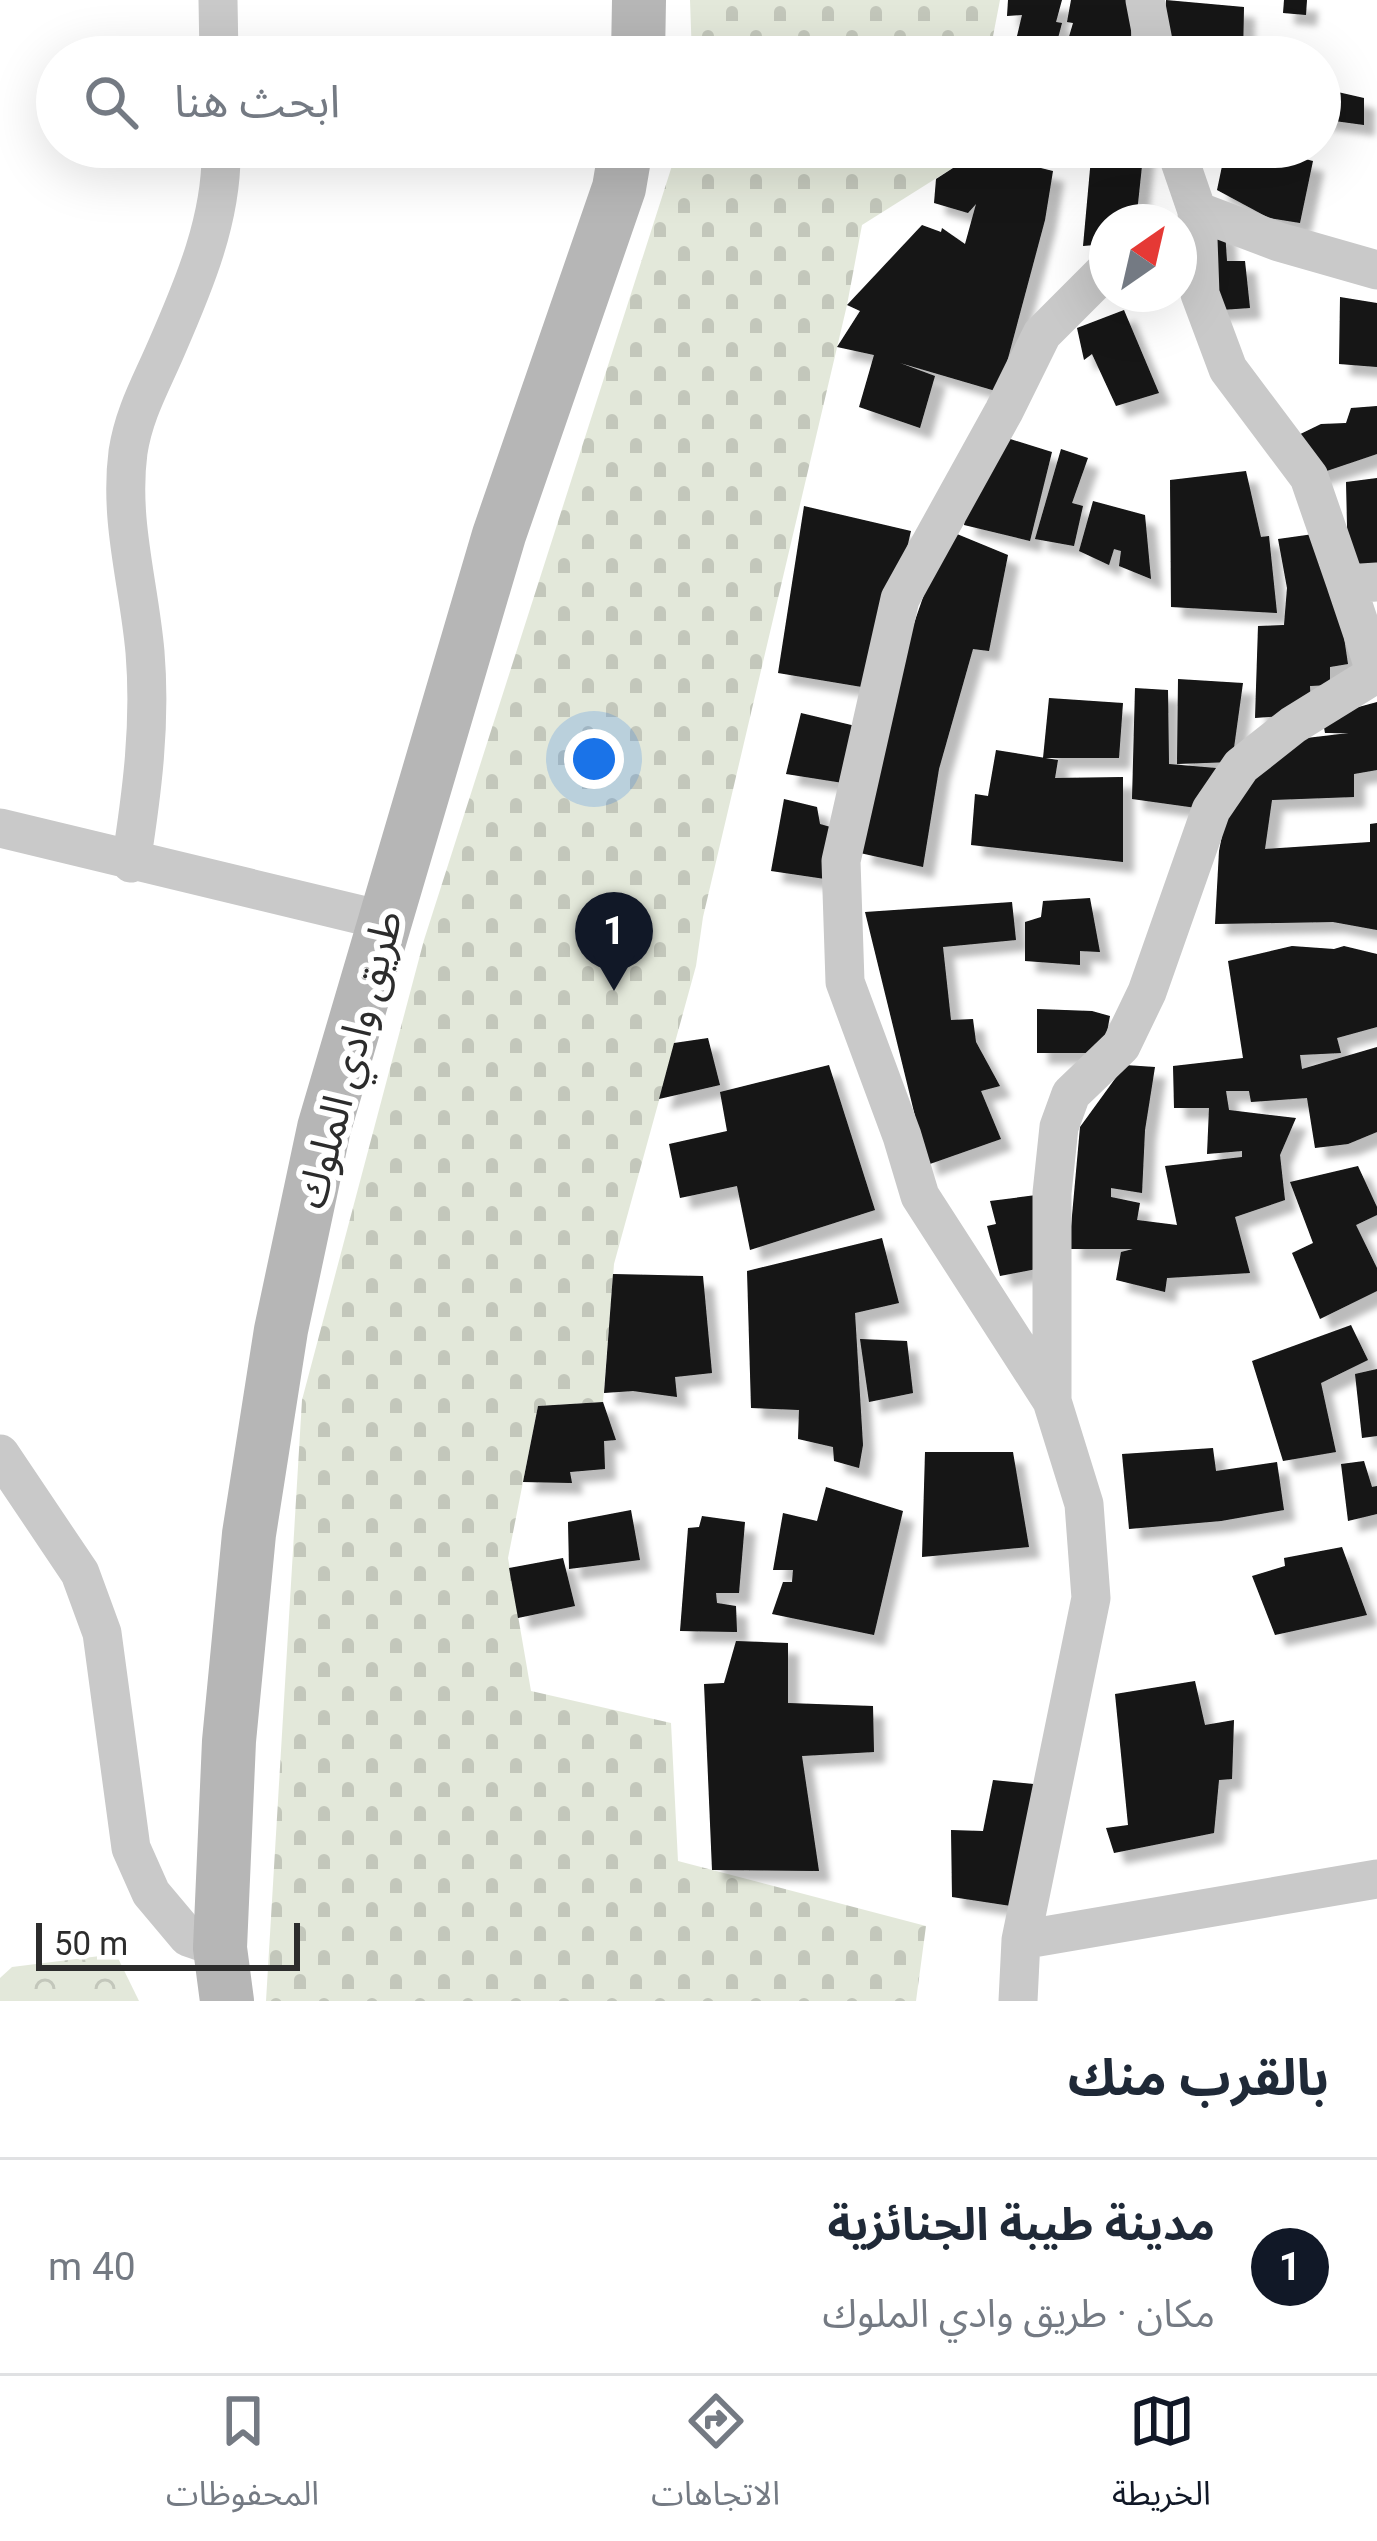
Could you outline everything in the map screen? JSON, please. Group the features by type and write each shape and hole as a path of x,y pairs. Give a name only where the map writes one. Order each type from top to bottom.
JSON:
{"street":[{"path":"218,0 219,36"},
{"path":"638,36 639,0"},
{"path":"1145,0 1152,36"},
{"path":"131,862 149,723 145,647 124,490 129,448 139,404 199,269 222,184 222,168"},
{"name":"طريق وادي الملوك","path":"227,2001 220,1948 229,1741 247,1557 281,1330 324,1128 499,535 622,168"},
{"path":"1178,168 1186,204"},
{"path":"1197,219 1377,269"},
{"path":"1052,1401 1052,1193 1059,1127 1071,1094 1121,1046 1148,992 1211,810 1241,766 1293,725 1377,673 1362,583 1309,477 1228,369 1197,274"},
{"path":"1018,2001 1021,1940 1091,1598 1084,1504 1052,1401 920,1196 845,982 841,861 900,598 1042,334 1089,286"},
{"path":"0,828 386,921"},
{"path":"0,1454 80,1573 102,1633 111,1720 137,1863 151,1893 188,1937 220,1948"},
{"path":"1021,1940 1377,1879"}],"green space":[{"path":"690,0 1000,0 993,36 691,36"},
{"path":"671,168 953,168 862,225 703,917 696,966 614,1264 603,1402 538,1406 508,1558 531,1691 671,1723 678,1861 926,1926 916,2001 266,2001 302,1400 424,940"},
{"path":"116,1954 139,2001 0,2001 0,1978 12,1967"}],"building":[{"path":"1008,0 1062,0 1056,22 1062,23 1059,36 1017,36 1022,15 1007,16"},
{"path":"1071,0 1132,0 1131,36 1069,36 1073,23 1067,22"},
{"path":"1166,0 1244,7 1243,36 1163,36"},
{"path":"1284,0 1307,0 1306,15 1283,13"},
{"path":"1341,93 1364,98 1364,125 1341,122"},
{"path":"953,168 1053,171 1045,220 999,392 900,363 935,376 920,428 859,407 874,355 837,347 860,311 847,305 922,225 941,232 942,228 965,244 976,204 968,213 934,203 936,179"},
{"path":"1090,168 1142,168 1138,204 1089,204 1089,246 1083,246"},
{"path":"1222,168 1312,168 1300,223 1269,218 1217,190"},
{"path":"1203,227 1225,231 1227,261 1245,261 1250,308 1206,311"},
{"path":"1340,297 1377,303 1377,367 1339,364"},
{"path":"1125,312 1159,393 1116,406 1092,354 1084,360 1077,328"},
{"path":"1377,406 1377,454 1309,477 1288,440 1321,424 1346,423 1351,408"},
{"path":"1004,437 1052,452 1030,541 964,525 969,495"},
{"path":"1061,449 1088,458 1072,503 1083,506 1074,546 1035,539"},
{"path":"1246,471 1261,537 1269,536 1277,613 1171,607 1170,480"},
{"path":"1377,478 1377,567 1348,569 1346,482"},
{"path":"1093,501 1145,515 1151,579 1119,566 1121,551 1114,549 1109,565 1079,551"},
{"path":"804,506 911,531 874,689 778,673"},
{"path":"1328,532 1348,664 1330,667 1330,685 1310,686 1311,714 1255,718 1258,626 1284,625 1287,588 1278,539"},
{"path":"957,534 1008,555 989,651 973,649 939,769 923,867 860,853 910,635 930,577"},
{"path":"1178,679 1243,683 1232,762 1177,764"},
{"path":"1135,688 1168,690 1169,764 1216,768 1211,810 1132,799"},
{"path":"1049,698 1123,703 1119,758 1043,758"},
{"path":"1377,702 1377,770 1354,774 1354,797 1272,800 1265,849 1370,842 1370,824 1377,823 1377,930 1333,922 1215,924 1219,851 1228,805 1281,741 1349,733 1325,733 1322,717"},
{"path":"801,713 864,728 856,785 786,774"},
{"path":"996,750 1058,760 1055,778 1123,777 1123,862 971,845 975,794 988,796"},
{"path":"784,799 817,807 820,824 848,832 832,880 771,871"},
{"path":"1090,898 1100,952 1080,951 1080,965 1025,961 1025,922 1041,917 1043,901"},
{"path":"1012,902 1016,940 943,947 951,1020 973,1019 976,1042 1000,1086 981,1091 1001,1139 927,1165 865,912"},
{"path":"1292,946 1344,946 1377,954 1377,1027 1337,1038 1341,1053 1300,1055 1302,1069 1377,1047 1377,1132 1348,1144 1315,1148 1307,1098 1251,1102 1249,1091 1226,1091 1229,1110 1296,1118 1280,1155 1285,1200 1235,1217 1250,1273 1167,1278 1165,1292 1116,1280 1121,1252 1133,1249 1069,1249 1080,1127 1125,1065 1155,1067 1142,1193 1111,1188 1111,1197 1140,1203 1137,1220 1177,1225 1165,1166 1242,1157 1242,1151 1207,1154 1209,1108 1174,1108 1173,1066 1243,1058 1228,961"},
{"path":"1037,1009 1110,1016 1103,1053 1037,1053"},
{"path":"708,1038 720,1085 659,1099 674,1043"},
{"path":"829,1065 875,1210 750,1250 737,1186 680,1198 669,1144 727,1131 720,1092"},
{"path":"1358,1166 1377,1207 1377,1215 1356,1225 1377,1268 1377,1291 1320,1319 1292,1253 1313,1243 1290,1182"},
{"path":"1052,1193 1052,1266 1000,1276 987,1226 996,1224 990,1201"},
{"path":"882,1238 899,1303 855,1313 863,1445 859,1468 834,1461 833,1447 798,1439 799,1410 751,1408 747,1271"},
{"path":"613,1274 703,1276 712,1373 675,1377 677,1397 604,1393"},
{"path":"1351,1325 1368,1360 1321,1383 1336,1452 1283,1461 1252,1361"},
{"path":"860,1339 907,1341 913,1393 869,1402"},
{"path":"1377,1369 1377,1436 1362,1438 1355,1374"},
{"path":"603,1402 616,1440 604,1441 605,1469 570,1472 572,1483 523,1482 538,1406"},
{"path":"1213,1448 1216,1471 1277,1462 1284,1510 1129,1529 1122,1454"},
{"path":"925,1452 1013,1452 1029,1547 922,1557"},
{"path":"1364,1461 1372,1487 1377,1486 1377,1514 1348,1521 1341,1464"},
{"path":"826,1487 903,1511 874,1635 772,1614 783,1582 792,1582 793,1570 773,1570 783,1513 817,1521"},
{"path":"631,1510 640,1560 569,1569 568,1522"},
{"path":"702,1516 745,1522 739,1593 716,1593 717,1603 736,1606 737,1632 680,1631 688,1528 699,1527"},
{"path":"1342,1547 1367,1615 1275,1635 1252,1576 1285,1566 1284,1558"},
{"path":"563,1558 575,1606 518,1618 509,1568"},
{"path":"736,1641 788,1643 788,1703 873,1706 874,1752 802,1756 819,1871 712,1870 704,1684 724,1683"},
{"path":"1195,1681 1205,1725 1234,1720 1232,1779 1219,1780 1214,1833 1114,1853 1106,1828 1128,1825 1115,1694"},
{"path":"993,1780 1044,1785 1011,1906 952,1897 951,1830 983,1831"}],"place":[{"name":"مدينة طيبة الجنائزية","path":"614,991"}]}
